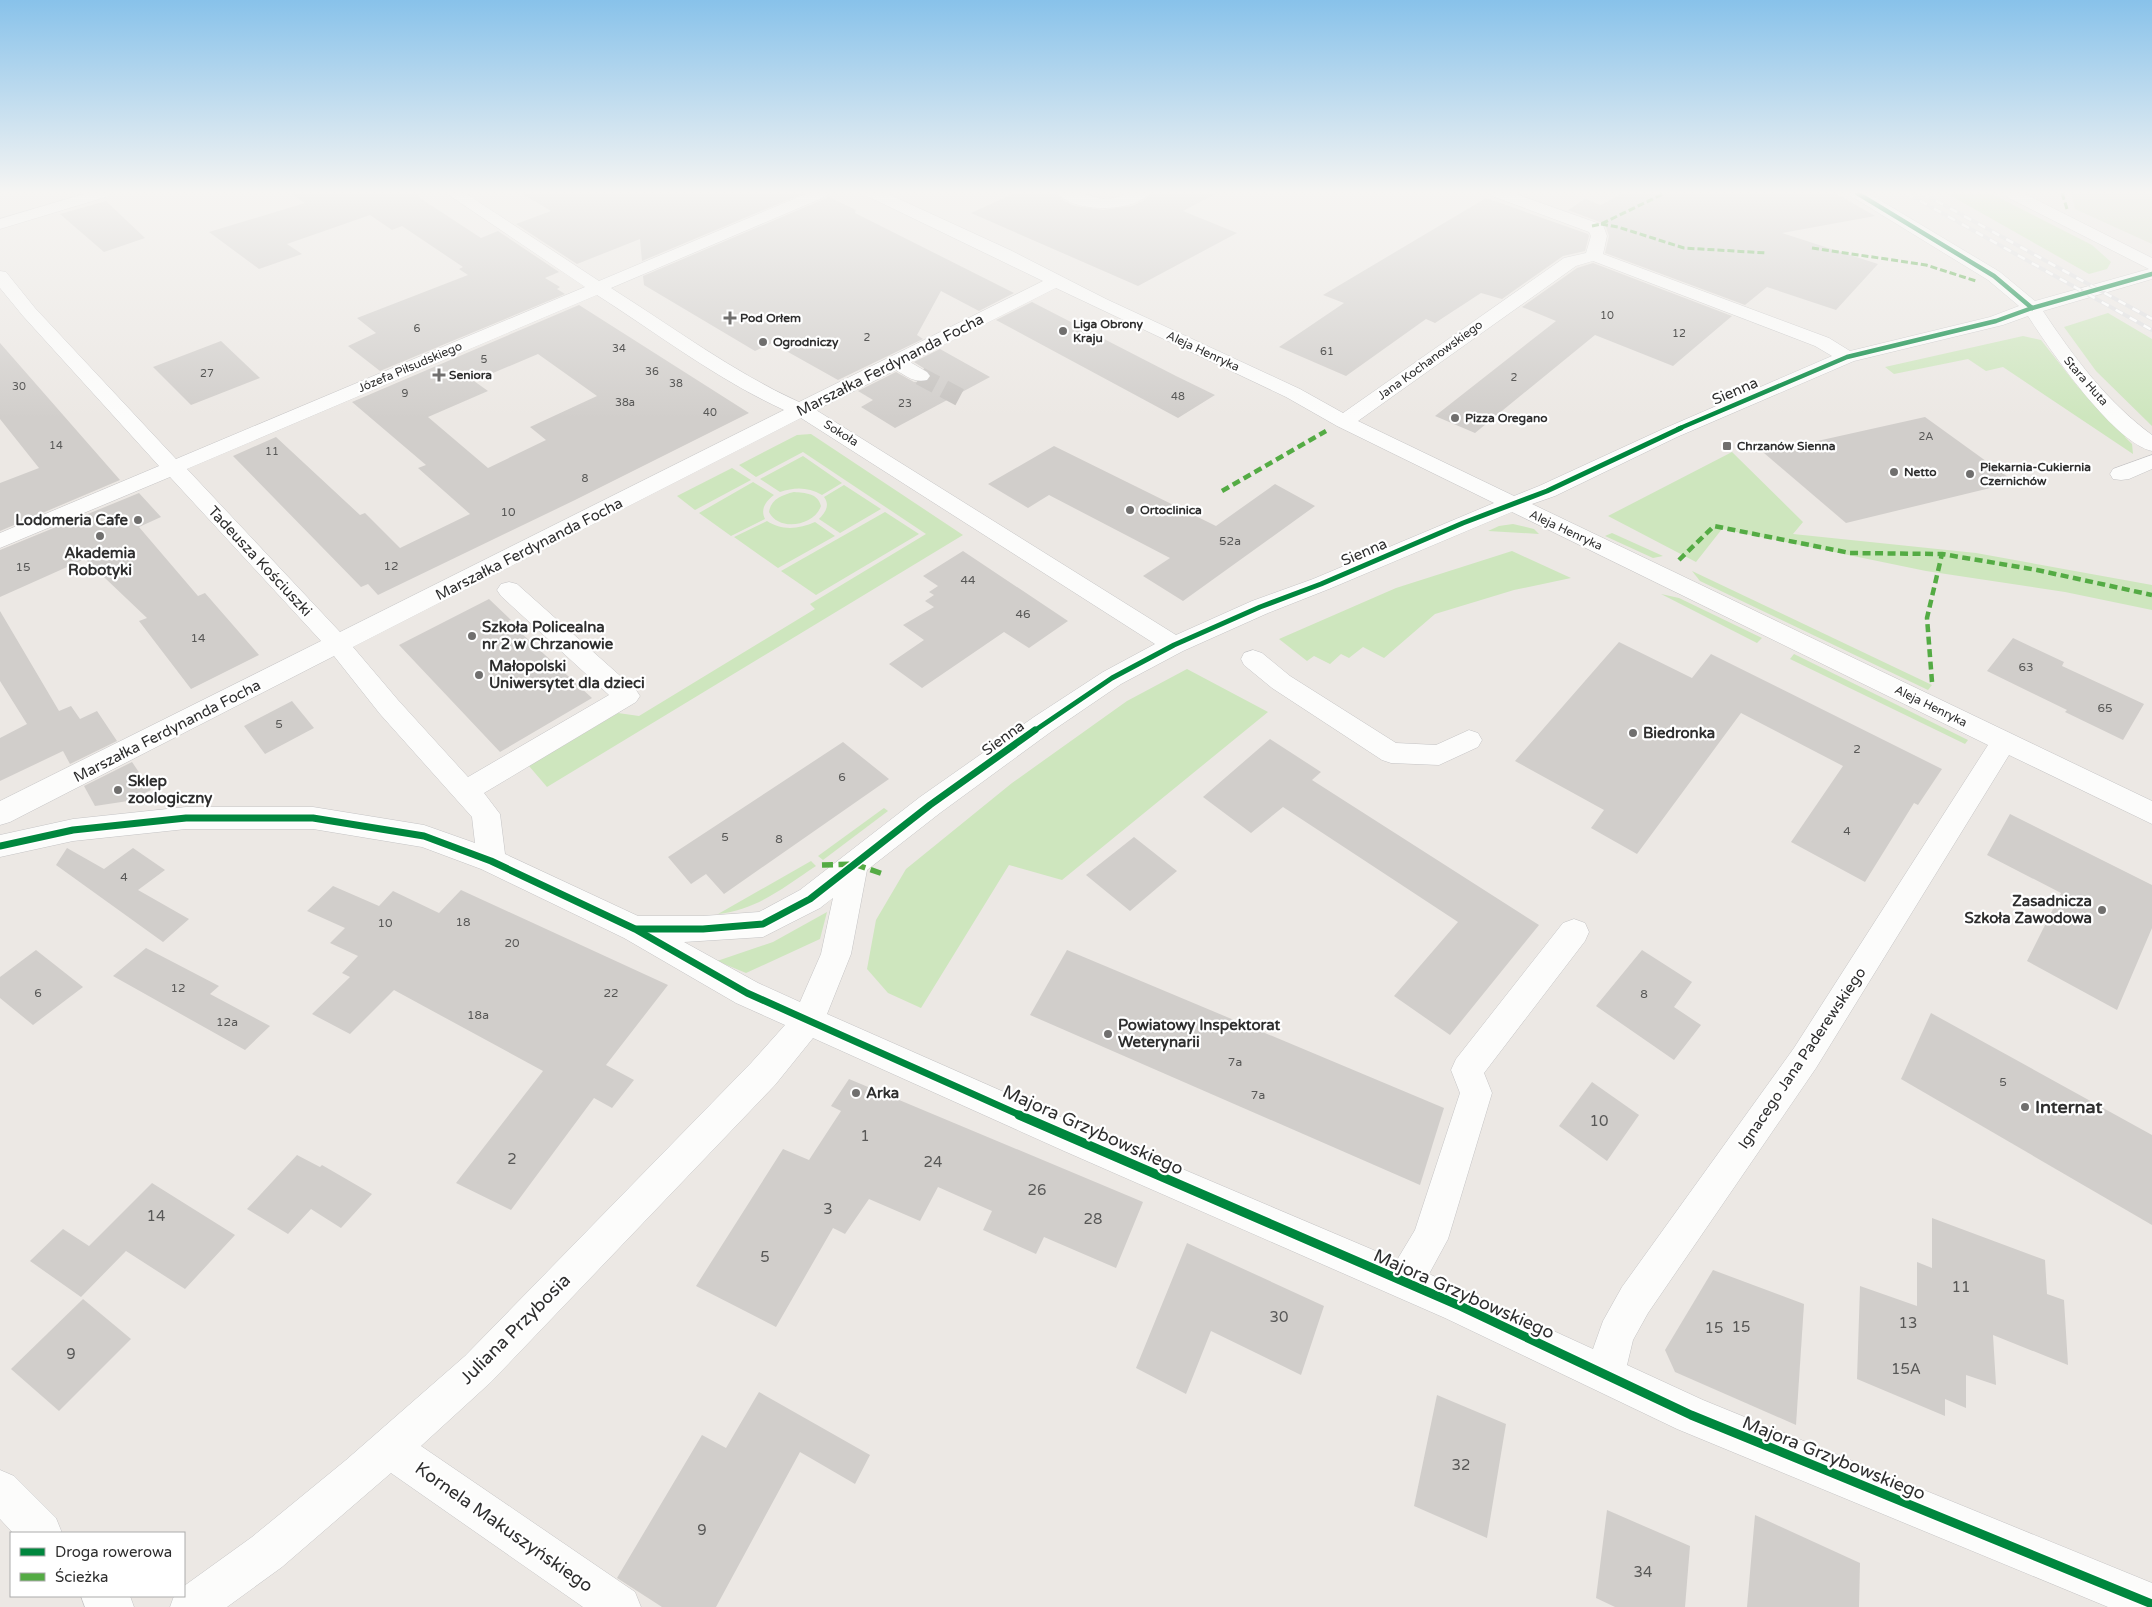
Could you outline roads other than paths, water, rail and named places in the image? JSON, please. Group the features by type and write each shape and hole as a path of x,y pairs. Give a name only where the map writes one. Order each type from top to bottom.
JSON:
{"street":[{"name":"Sokoła","path":"567,268 767,395 802,410 1084,586 1108,604 1174,645"},
{"name":"Józefa Piłsudskiego","path":"0,541 644,268"},
{"name":"Aleja Henryka","path":"1031,268 1293,393 1344,422 2152,813"},
{"name":"Jana Kochanowskiego","path":"1344,422 1562,268"},
{"path":"1626,268 1822,342 1847,357"},
{"name":"Stara Huta","path":"1981,268 1994,276 2032,308 2059,349 2105,404 2130,428 2152,445"},
{"name":"Sienna","path":"635,929 703,929 763,924 810,899 930,805 1043,724 1112,678 1174,645 1260,607 1321,584 1464,523 1547,491 1670,433 1847,357 1996,321 2032,308 2152,274"},
{"name":"Tadeusza Kościuszki","path":"0,276 42,326 158,454 173,467 338,645 389,707 486,814 491,861"},
{"name":"Marszałka Ferdynanda Focha","path":"0,814 1056,281"},
{"path":"896,362 920,376"},
{"path":"2121,474 2152,461"},
{"path":"466,791 627,696 508,590"},
{"path":"1253,658 1281,682 1391,753 1439,755 1469,740"},
{"name":"Ignacego Jana Paderewskiego","path":"1605,1376 1616,1334 1635,1300 1805,1058 2004,741"},
{"name":"Majora Grzybowskiego","path":"0,846 73,830 186,818 313,818 424,836 491,861 635,929 747,993 1076,1140 1458,1305 1691,1416 2152,1604"},
{"path":"808,1019 836,954 854,864"},
{"path":"1404,1282 1430,1239 1476,1093 1468,1070 1574,932"},
{"name":"Juliana Przybosia","path":"191,1607 267,1552 478,1369 763,1074 808,1019"},
{"name":"Kornela Makuszyńskiego","path":"389,1448 620,1607"},
{"path":"0,1490 40,1532"},
{"path":"103,1597 113,1607"}],"tunnel":[{"path":"920,376 963,399"}],"railway":[{"path":"2041,268 2152,330"},
{"path":"2059,268 2152,319"}],"place":[{"name":"Pod Orłem","path":"730,318"},
{"name":"Liga Obrony Kraju","path":"1063,331"},
{"name":"Ogrodniczy","path":"763,342"},
{"name":"Seniora","path":"439,375"},
{"name":"Pizza Oregano","path":"1455,418"},
{"name":"Chrzanów Sienna","path":"1727,446"},
{"name":"Netto","path":"1894,472"},
{"name":"Piekarnia-Cukiernia Czernichów","path":"1970,474"},
{"name":"Ortoclinica","path":"1130,510"},
{"name":"Lodomeria Cafe","path":"138,520"},
{"name":"Akademia Robotyki","path":"100,536"},
{"name":"Szkoła Policealna nr 2 w Chrzanowie","path":"472,636"},
{"name":"Małopolski Uniwersytet dla dzieci","path":"479,675"},
{"name":"Biedronka","path":"1633,733"},
{"name":"Sklep zoologiczny","path":"118,790"},
{"name":"Zasadnicza Szkoła Zawodowa","path":"2102,910"},
{"name":"Powiatowy Inspektorat Weterynarii","path":"1108,1034"},
{"name":"Arka","path":"856,1093"},
{"name":"Internat","path":"2025,1107"}]}
